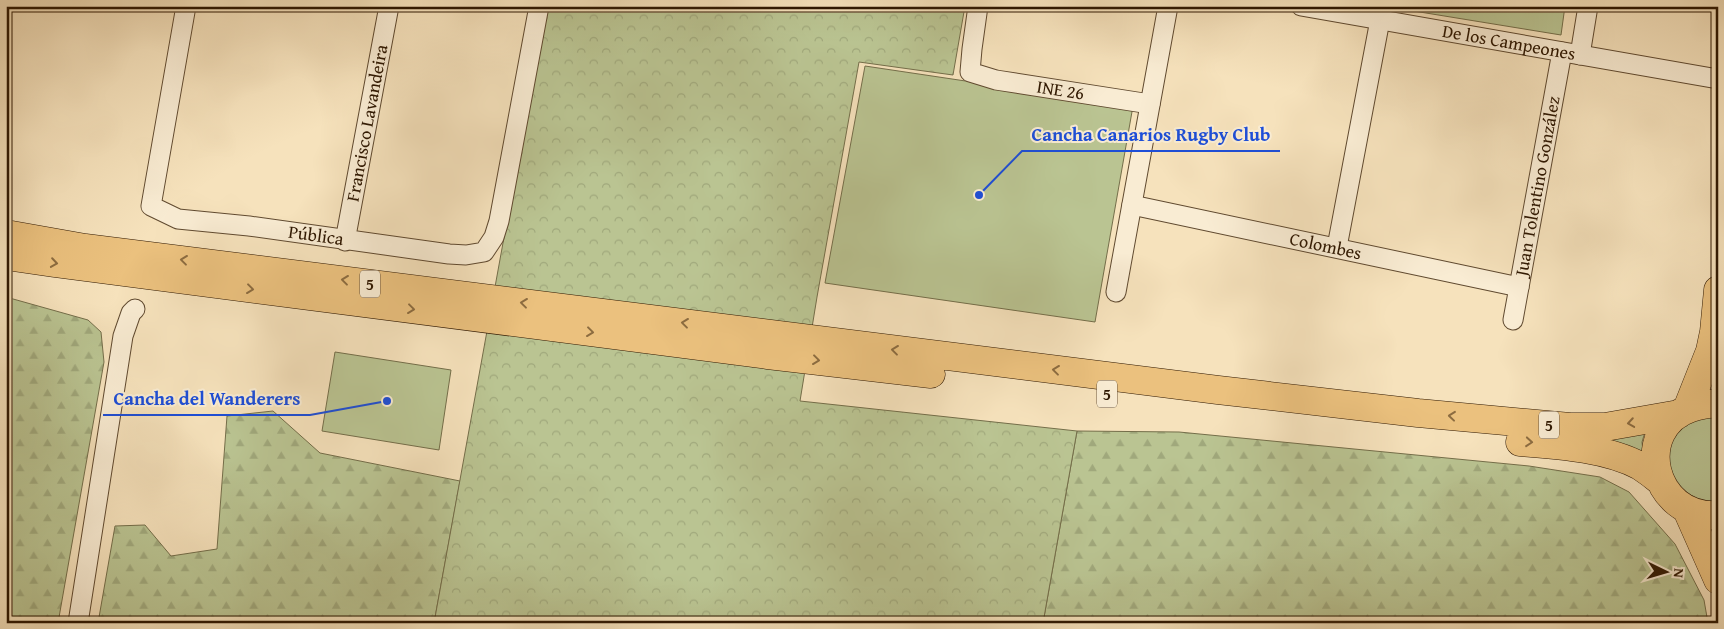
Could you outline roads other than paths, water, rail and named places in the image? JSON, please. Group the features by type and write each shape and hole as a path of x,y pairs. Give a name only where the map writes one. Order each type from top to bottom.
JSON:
{"highway":[{"name":"5","path":"6,234 85,248 732,340 1554,445 1597,452 1623,459 1639,466 1659,480"},
{"name":"5","path":"6,256 732,340"},
{"path":"1683,412 1710,351 1718,290"},
{"name":"5","path":"770,345 1570,427 1605,427 1683,412"},
{"path":"1718,404 1700,405 1683,412 1662,432 1655,455 1659,480 1675,502 1687,510 1706,515 1718,515"},
{"path":"1687,510 1718,580"}],"street":[{"name":"Pública","path":"186,6 151,206 178,219 249,226 345,241 466,255 484,252 494,237 499,221 539,6"},
{"name":"Francisco Lavandeira","path":"345,241 390,6"},
{"name":"INE 26","path":"978,6 970,72 996,80 1150,104"},
{"path":"1116,292 1168,6"},
{"name":"De los Campeones","path":"1301,6 1718,79"},
{"name":"Juan Tolentino González","path":"1513,320 1571,54 1588,6"},
{"path":"1337,247 1380,20"},
{"name":"Colombes","path":"1132,205 1519,286"},
{"path":"78,623 123,336 131,313 135,309"}],"place":[{"name":"Cancha Canarios Rugby Club","path":"979,195"},
{"name":"Cancha del Wanderers","path":"387,401"}]}
